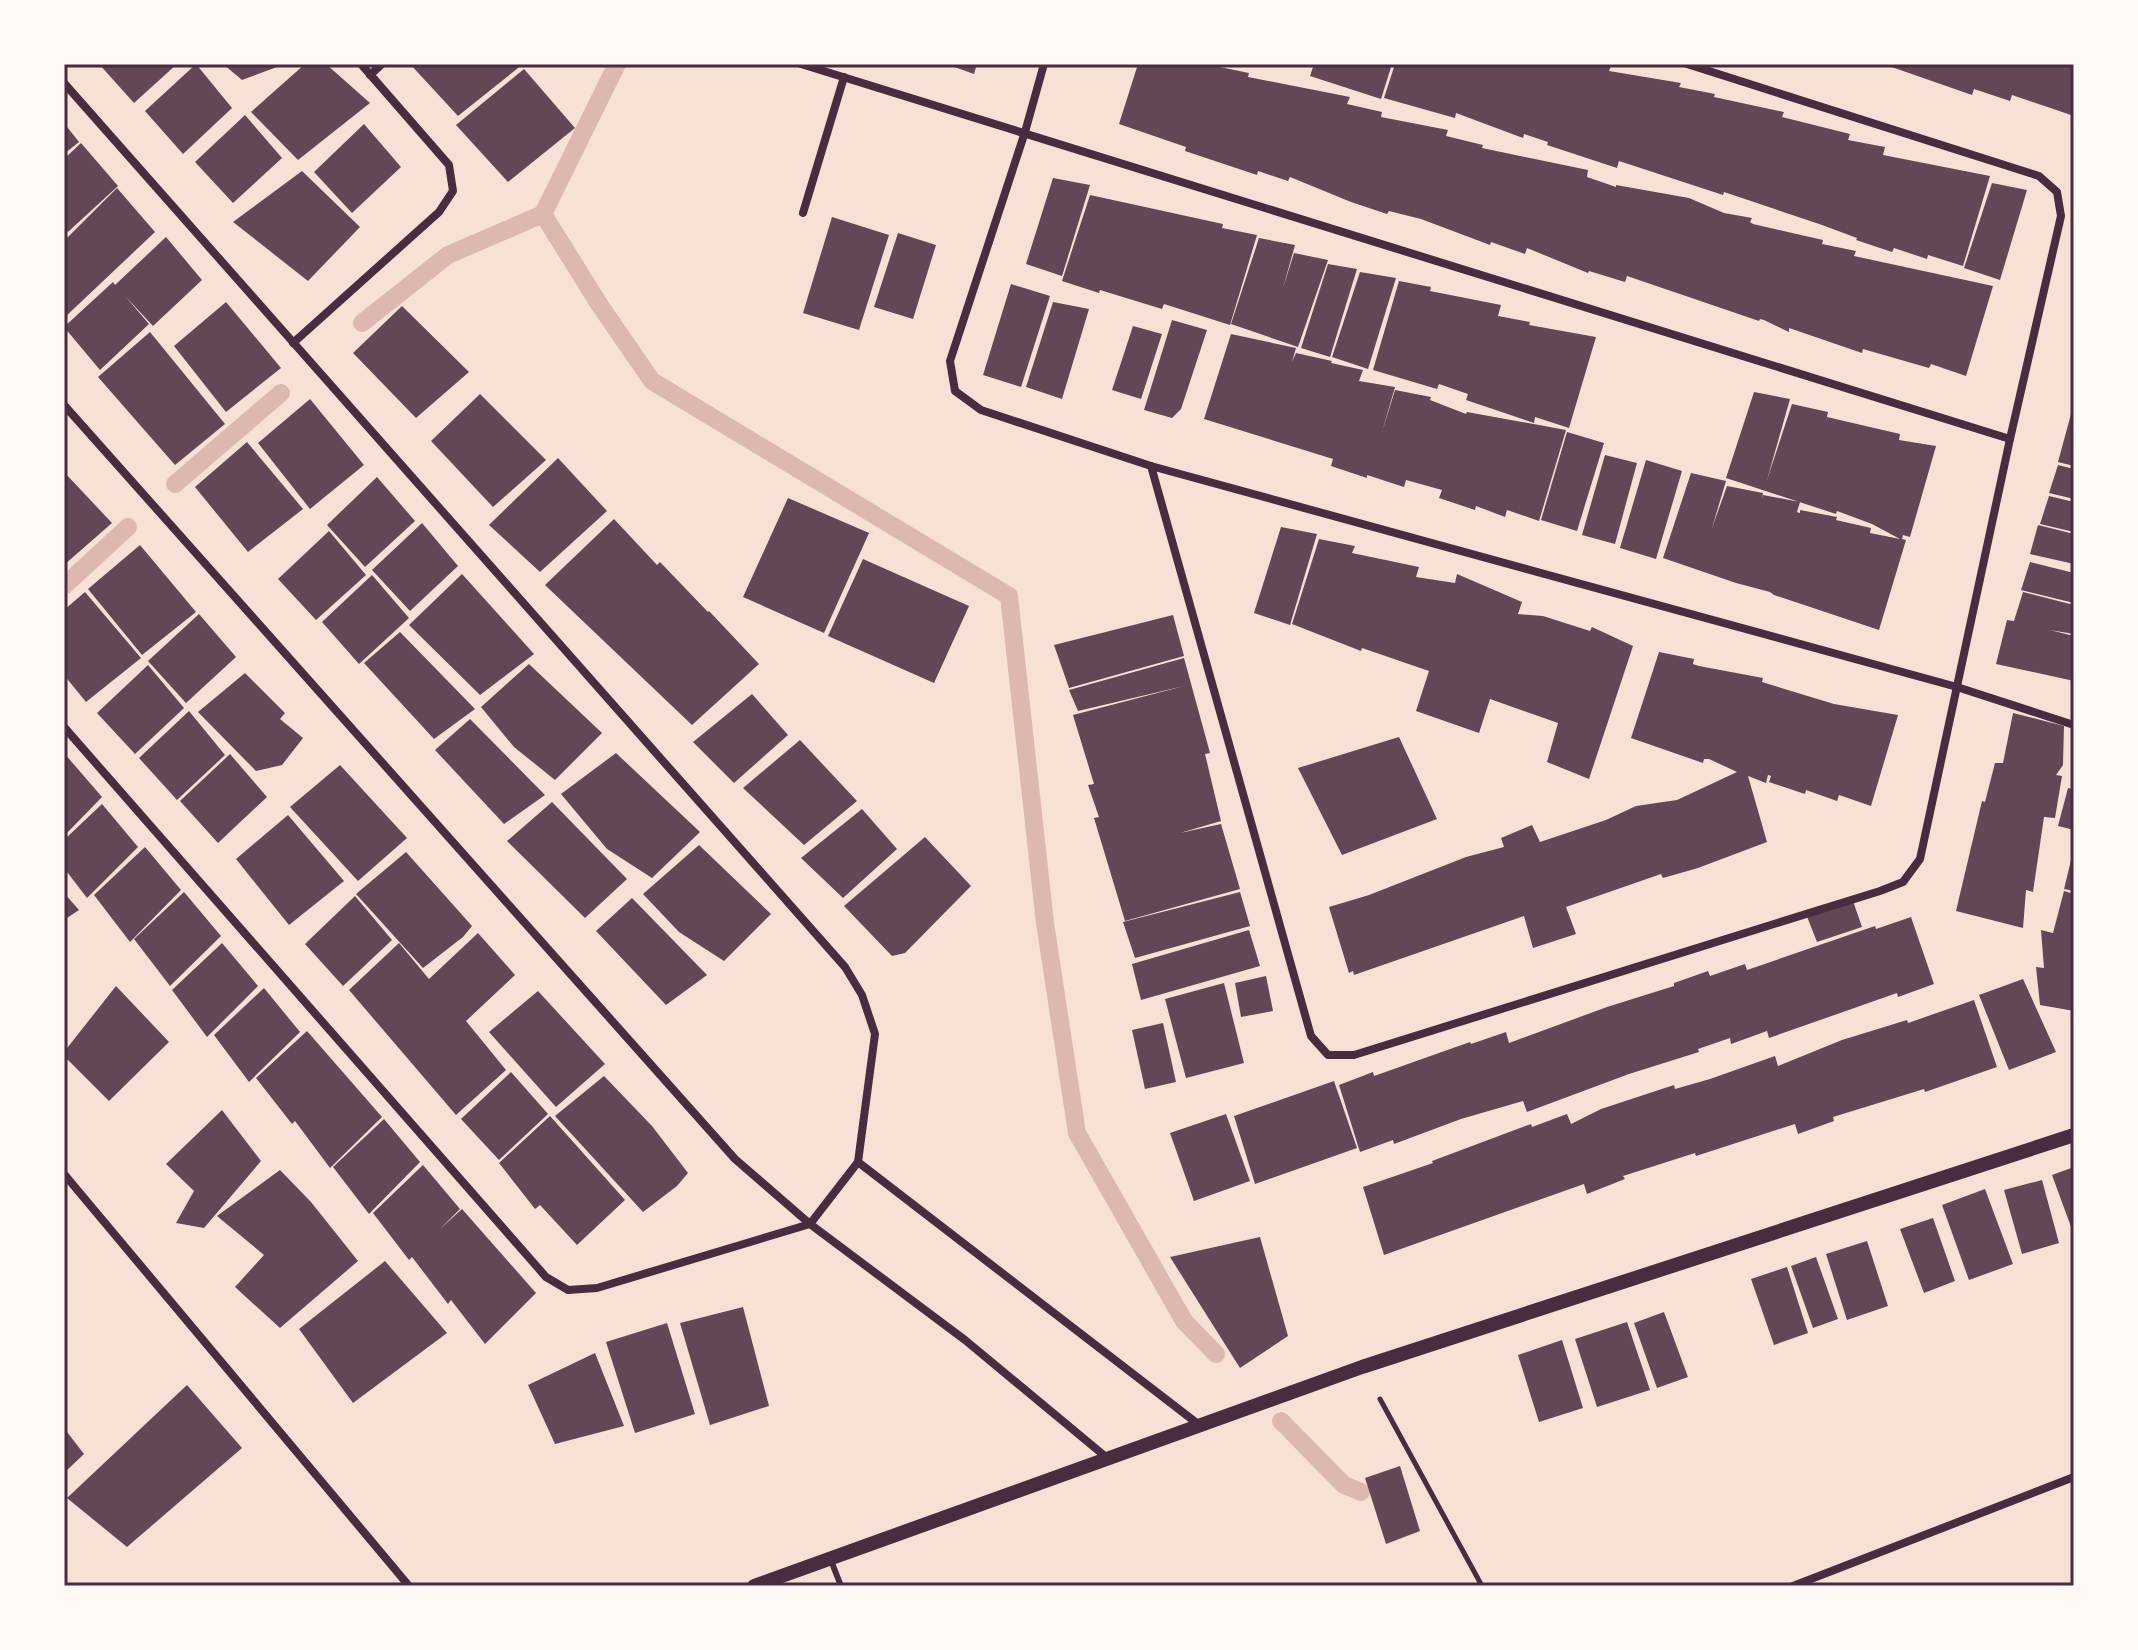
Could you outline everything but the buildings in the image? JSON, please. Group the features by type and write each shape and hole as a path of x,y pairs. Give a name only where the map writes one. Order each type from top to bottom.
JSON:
{"street":[{"path":"293,343 439,212 453,191 449,165 361,64"},
{"path":"370,75 382,64"},
{"path":"801,64 2010,439"},
{"path":"1044,64 1025,132 950,361 955,391 981,410 1151,466 1957,687 2074,725"},
{"path":"1151,466 1311,1036 1328,1055 1354,1055 1903,882 1920,859 2061,216 2057,192 2039,176 1687,64"},
{"path":"803,213 844,77"},
{"path":"64,83 845,967 862,995 875,1034 858,1162 810,1224 597,1288 568,1290 546,1277 64,727"},
{"path":"64,405 735,1159 810,1224 965,1340 1106,1457"},
{"path":"754,1586 780,1582 830,1558 1362,1367 2074,1135"},
{"path":"858,1162 1198,1424"},
{"path":"64,1174 409,1586"},
{"path":"1793,1586 2074,1477"}],"lane":[{"path":"830,1558 841,1586"}],"path":[{"path":"1362,1367 1482,1586"}],"waterway":[{"path":"617,64 543,214 652,381 1009,596 1045,923 1077,1133 1184,1321 1216,1354"},
{"path":"362,323 448,255 543,214"},
{"path":"175,484 281,393"},
{"path":"64,586 128,527"},
{"path":"1281,1421 1344,1485 1361,1492"}]}
